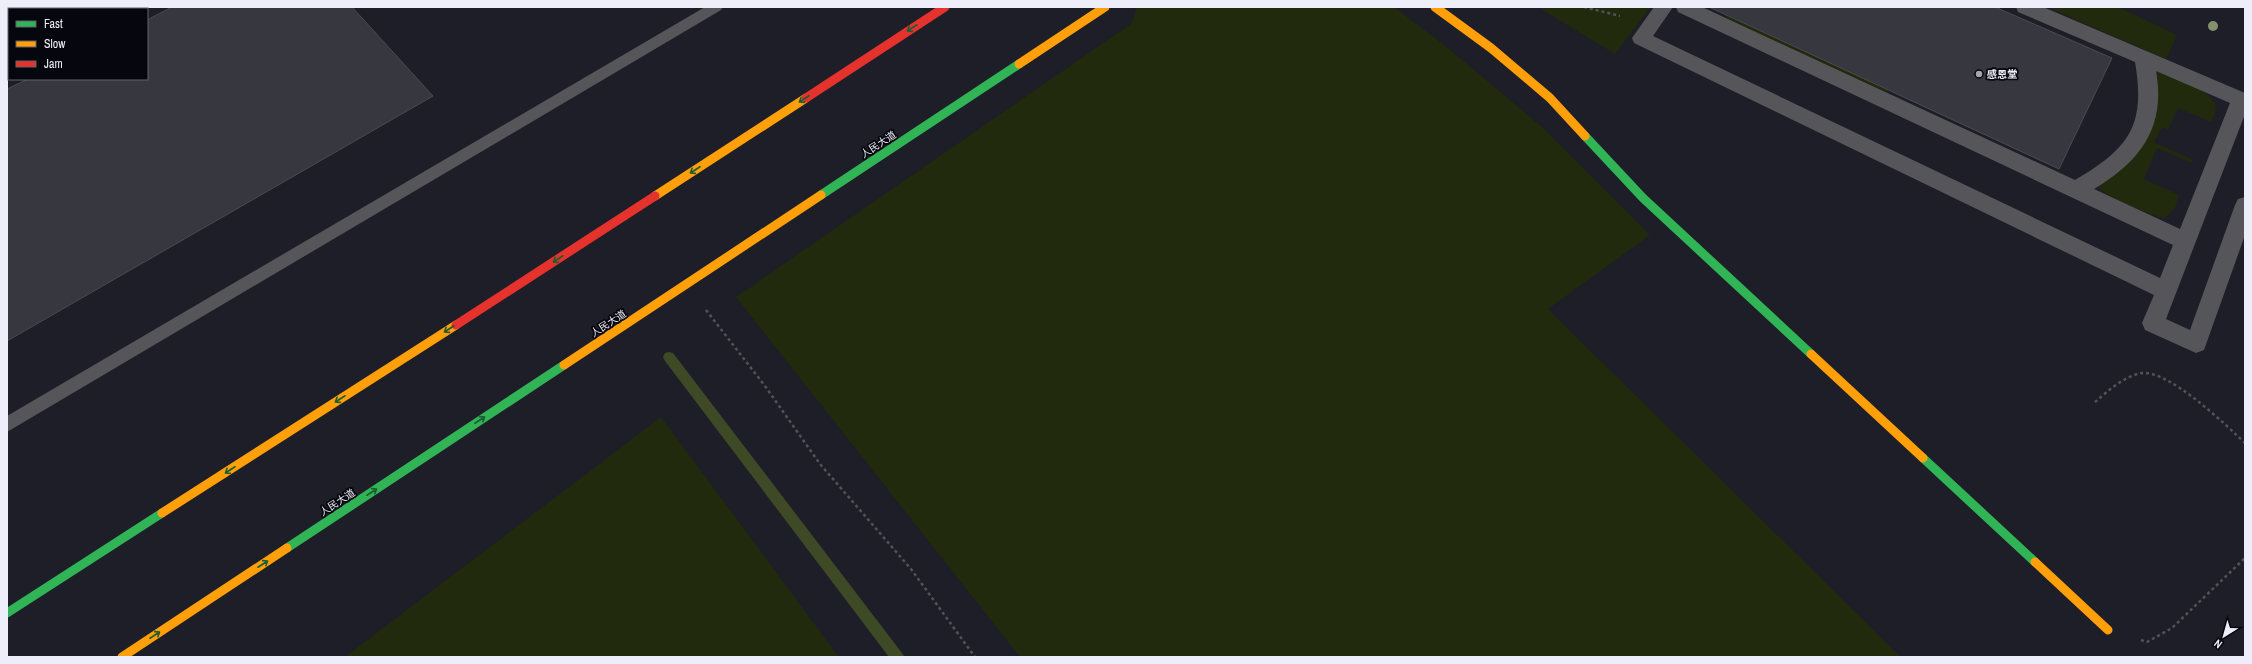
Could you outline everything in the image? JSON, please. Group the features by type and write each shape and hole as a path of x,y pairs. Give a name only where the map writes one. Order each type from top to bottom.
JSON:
{"street":[{"path":"7,613 591,238 945,7"},
{"name":"人民大道","path":"122,657 1105,7"},
{"path":"1435,7 1491,48 1550,98 1643,198 2108,630"},
{"path":"1664,7 1641,38 2166,291"},
{"path":"1685,7 2185,241"},
{"path":"2025,7 2243,100 2153,323 2196,343 2245,205"},
{"path":"2076,190 2102,176 2119,162 2135,144 2144,128 2151,96 2144,58"}],"lane":[{"path":"7,425 716,7"}],"path":[{"path":"686,285 765,386 820,464 911,569 975,657"},
{"path":"2095,402 2122,380 2147,373 2181,388 2245,443"},
{"path":"2108,630 2147,642 2172,628 2245,558"}],"green space":[{"path":"1137,7 1394,7 1443,44 1542,127 1650,235 1548,309 1901,657 1020,657 736,297 1132,23"},
{"path":"1538,7 1651,7 1615,54"},
{"path":"2047,7 2118,7 2177,35 2166,59"},
{"path":"1723,13 1888,90 1886,94 1728,20"},
{"path":"2153,68 2206,93 2212,99 2216,107 2211,122 2178,108 2168,130 2162,127 2154,142 2193,160 2192,163 2157,148 2144,179 2179,195 2175,208 2165,218 2141,211 2121,202 2100,189 2096,181 2120,166"},
{"path":"661,417 839,657 345,657"}],"building":[{"path":"172,7 352,7 433,96 7,341 7,89 26,80 148,80 148,19"},
{"name":"感恩堂","path":"1709,7 1995,7 2112,58 2059,169"}],"waterway":[{"path":"669,357 898,657"}],"traffic: fast":[{"path":"821,195 1019,64"},
{"path":"1585,136 1643,198 1811,354"},
{"path":"287,548 564,365"},
{"path":"1923,458 2035,562"},
{"path":"7,613 162,513"}],"traffic: slow":[{"path":"1019,64 1105,7"},
{"path":"1435,7 1491,48 1550,98 1585,136"},
{"path":"655,196 806,98"},
{"path":"564,365 821,195"},
{"path":"162,513 456,325"},
{"path":"1811,354 1923,458"},
{"path":"122,657 287,548"},
{"path":"2035,562 2108,630"}],"traffic: jam":[{"path":"806,98 945,7"},
{"path":"456,325 655,196"}],"place":[{"name":"感恩堂","path":"1979,74"}]}
